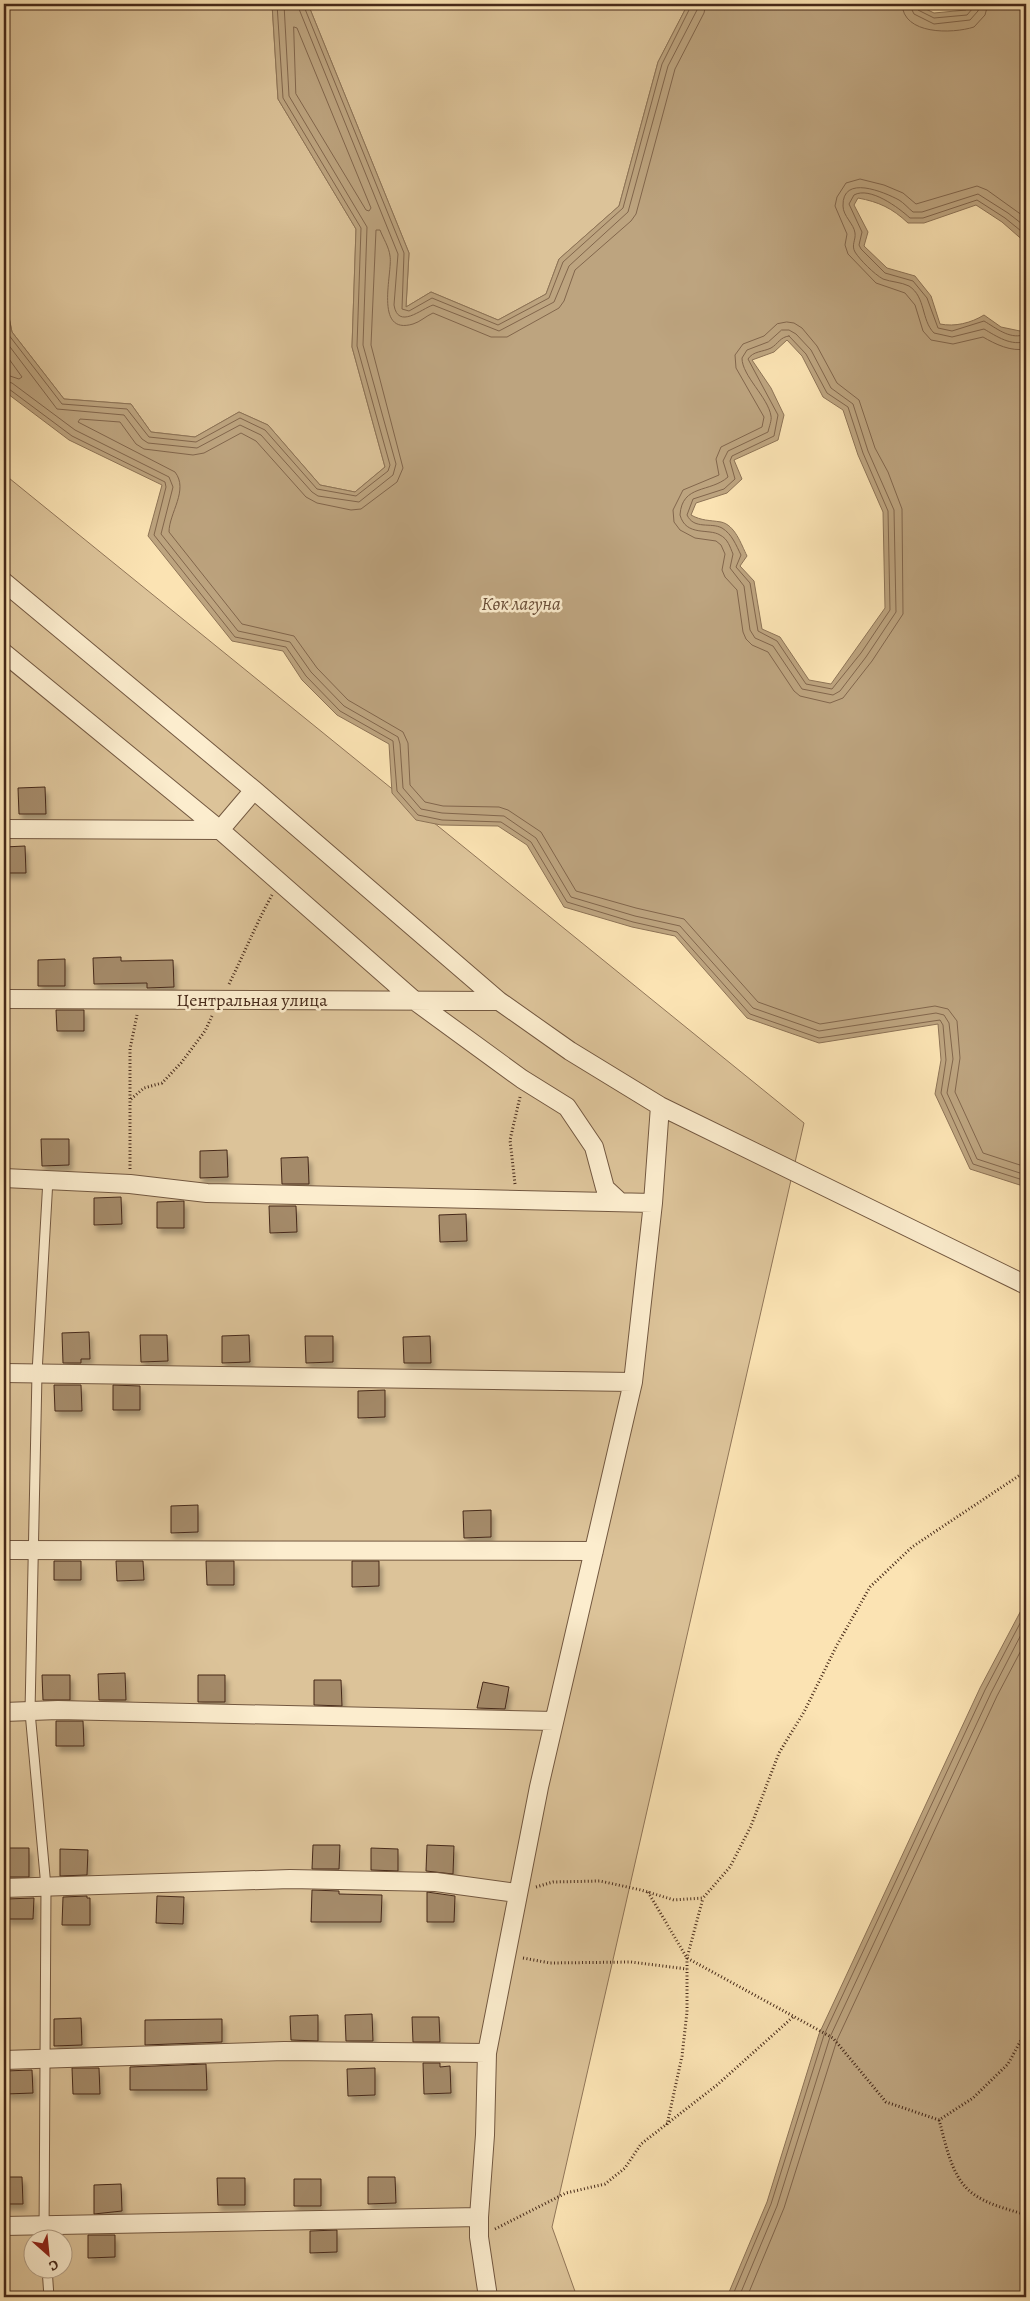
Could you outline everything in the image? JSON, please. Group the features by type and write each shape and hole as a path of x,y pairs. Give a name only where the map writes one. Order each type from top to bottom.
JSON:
{"street":[{"path":"4,582 254,790 499,1001 570,1051 660,1106 1026,1285"},
{"path":"7,659 220,830 415,1001 522,1079 567,1107 594,1147 606,1188 619,1201"},
{"path":"4,829 220,830 254,790"},
{"name":"Центральная улица","path":"4,999 499,1001"},
{"path":"488,2297 479,2238 478,2217 486,2135 487,2053 517,1894 554,1721 633,1382 653,1203 660,1106"},
{"path":"4,1178 130,1184 207,1193 653,1203"},
{"path":"4,1373 633,1382"},
{"path":"4,1550 594,1551"},
{"path":"4,1712 58,1710 554,1721"},
{"path":"4,1888 290,1879 436,1882 517,1894"},
{"path":"4,2060 284,2051 487,2053"},
{"path":"72,2231 478,2217"},
{"path":"4,2226 22,2229"}],"lane":[{"path":"43,2228 46,1888 30,1712 37,1373 48,1179"},
{"path":"48,2278 50,2297"}],"path":[{"path":"130,1184 130,1049 140,1000"},
{"path":"517,1199 510,1140 520,1101 522,1079"},
{"path":"667,2125 688,2012 687,1958 702,1898 730,1867 751,1826 779,1754 804,1712 837,1645 870,1587 912,1547 1026,1471"},
{"path":"517,1894 553,1882 600,1881 674,1900 702,1898"},
{"path":"648,1892 687,1958 833,2038 886,2102 939,2120"},
{"path":"506,1956 550,1963 631,1962 687,1969"},
{"path":"479,2238 566,2193 605,2184 625,2168 641,2144 717,2085 793,2017"},
{"path":"939,2120 973,2098 1008,2064 1026,2031"},
{"path":"939,2120 955,2172 971,2193 994,2205 1026,2215"}],"shaded area":[{"path":"4,4 272,4 278,99 356,229 352,347 385,467 355,492 320,485 268,425 239,412 195,437 151,432 131,404 64,399 12,332 4,291"},
{"path":"308,4 688,4 658,62 619,206 559,259 546,294 498,320 431,292 406,307 409,253"},
{"path":"4,474 804,1123 552,2227 577,2297 4,2297"}],"water":[{"name":"Көк лагуна","path":"272,4 308,4 409,253 406,307 431,292 498,320 546,294 559,259 619,206 658,62 688,4 916,4 934,13 966,10 970,4 1026,4 1026,243 1002,222 976,205 924,223 908,223 885,206 872,201 858,198 854,205 868,232 864,246 887,268 915,276 931,296 940,324 963,324 984,315 1001,327 1020,331 1026,322 1026,1187 970,1169 935,1094 941,1060 938,1024 819,1043 747,1018 675,936 632,927 564,907 527,845 498,826 441,825 416,820 392,793 389,744 337,715 302,680 283,651 232,641 148,536 162,485 69,440 4,391 4,295 12,332 64,399 131,404 151,432 195,437 239,412 268,425 320,485 355,492 385,467 352,347 356,229 278,99","holes":["787,340 802,356 823,397 843,410 858,455 883,512 885,608 831,684 809,680 780,637 762,629 754,581 740,566 747,556 734,531 721,522 691,515 696,503 727,493 742,479 734,460 778,440 784,415 771,388 752,360 774,352"]},
{"path":"1026,1601 1026,2297 727,2297 767,2202 819,2034 980,1688"}],"building":[{"path":"45,787 46,814 19,814 18,788"},
{"path":"25,846 26,873 4,873 4,847"},
{"path":"121,957 121,961 173,960 174,987 147,988 147,983 94,984 93,958"},
{"path":"65,959 65,986 38,986 38,960"},
{"path":"56,1010 84,1010 84,1031 57,1031"},
{"path":"41,1139 69,1139 69,1165 42,1166"},
{"path":"227,1150 228,1177 200,1178 200,1151"},
{"path":"308,1157 309,1184 282,1184 281,1158"},
{"path":"121,1197 122,1224 94,1225 94,1198"},
{"path":"184,1201 184,1228 157,1228 157,1202"},
{"path":"269,1206 296,1206 297,1232 270,1233"},
{"path":"466,1214 467,1241 440,1242 439,1215"},
{"path":"89,1332 90,1359 81,1359 81,1363 63,1363 62,1333"},
{"path":"140,1335 167,1335 168,1361 141,1362"},
{"path":"249,1335 250,1362 222,1363 222,1336"},
{"path":"305,1336 333,1336 333,1362 306,1363"},
{"path":"430,1336 431,1363 404,1363 403,1337"},
{"path":"54,1385 81,1385 82,1411 55,1411"},
{"path":"113,1385 140,1386 140,1410 113,1410"},
{"path":"385,1390 385,1417 358,1418 358,1391"},
{"path":"198,1505 198,1532 171,1533 171,1506"},
{"path":"491,1510 491,1537 464,1538 463,1511"},
{"path":"54,1561 81,1561 81,1580 54,1580"},
{"path":"116,1561 143,1561 144,1580 117,1581"},
{"path":"206,1561 234,1561 234,1585 207,1585"},
{"path":"352,1561 379,1561 379,1586 352,1587"},
{"path":"125,1673 126,1700 99,1700 98,1674"},
{"path":"42,1675 70,1675 70,1700 43,1700"},
{"path":"198,1675 225,1675 225,1702 198,1702"},
{"path":"314,1680 341,1680 342,1706 314,1705"},
{"path":"483,1682 509,1687 505,1709 477,1708"},
{"path":"56,1721 83,1721 84,1746 56,1746"},
{"path":"313,1845 340,1845 339,1869 312,1869"},
{"path":"427,1845 454,1846 453,1874 426,1871"},
{"path":"4,1848 29,1848 29,1877 7,1877 7,1875 4,1875"},
{"path":"371,1848 398,1849 398,1871 371,1870"},
{"path":"60,1849 88,1850 87,1875 60,1876"},
{"path":"312,1890 339,1891 339,1894 382,1895 381,1922 311,1922"},
{"path":"427,1892 455,1896 454,1922 427,1922"},
{"path":"87,1896 87,1898 90,1898 90,1925 62,1925 63,1897"},
{"path":"157,1896 184,1897 183,1924 156,1923"},
{"path":"34,1898 33,1919 6,1919 6,1899"},
{"path":"372,2014 373,2041 346,2041 345,2015"},
{"path":"318,2015 318,2041 291,2040 290,2016"},
{"path":"412,2017 439,2017 440,2042 413,2042"},
{"path":"81,2018 82,2045 54,2046 54,2019"},
{"path":"222,2019 222,2042 145,2045 145,2020"},
{"path":"423,2063 440,2063 440,2067 450,2066 451,2093 424,2094"},
{"path":"206,2064 207,2090 130,2090 130,2067"},
{"path":"72,2068 99,2068 100,2094 73,2094"},
{"path":"375,2068 375,2095 348,2096 347,2069"},
{"path":"32,2070 33,2093 6,2094 5,2071"},
{"path":"4,2177 22,2177 23,2204 4,2204"},
{"path":"368,2177 395,2177 396,2203 368,2204"},
{"path":"217,2178 245,2178 245,2205 218,2205"},
{"path":"294,2179 321,2179 321,2206 294,2206"},
{"path":"121,2184 122,2211 94,2214 94,2185"},
{"path":"337,2230 337,2252 310,2253 310,2231"},
{"path":"88,2235 115,2235 115,2257 88,2258"}]}
